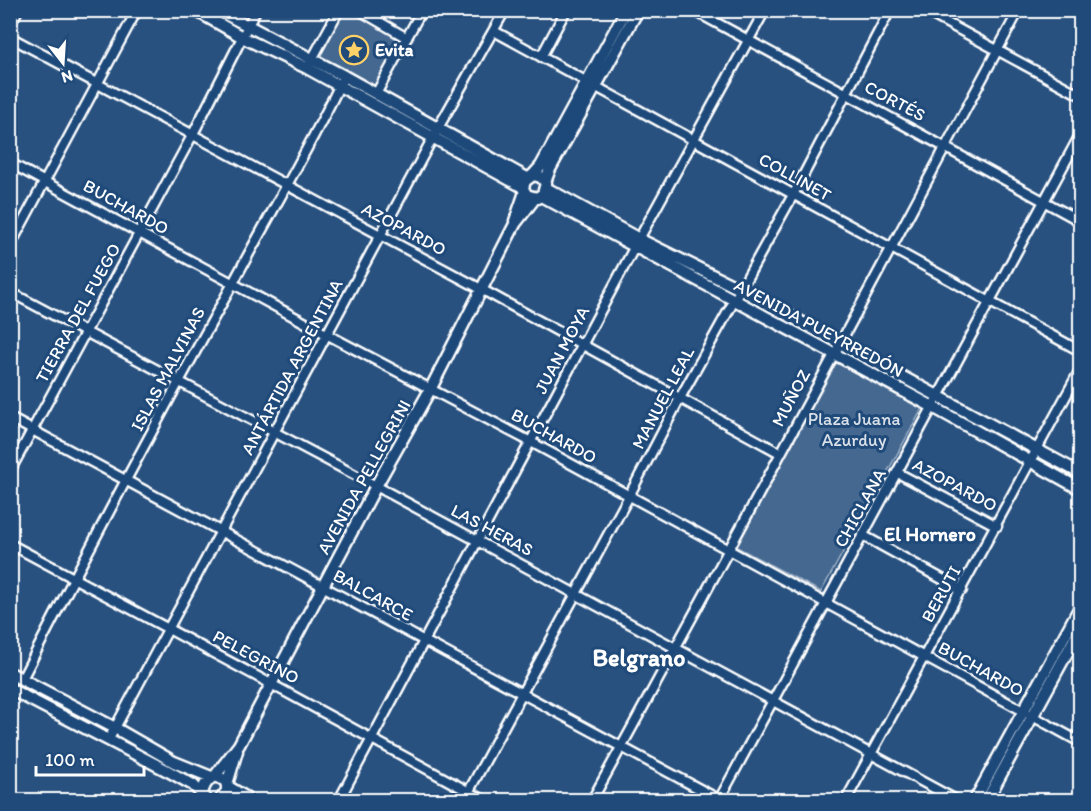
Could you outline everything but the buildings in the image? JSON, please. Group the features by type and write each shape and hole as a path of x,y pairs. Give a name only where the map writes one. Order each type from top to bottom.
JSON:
{"main road":[{"path":"195,10 243,38 309,64"},
{"path":"218,10 309,64 527,183 530,197 542,191 541,177 527,183"},
{"name":"AVENIDA PELLEGRINI","path":"515,224 542,191 550,169 626,10"},
{"name":"AVENIDA PELLEGRINI","path":"220,801 227,791 239,745 376,486 431,388 515,224 527,183 541,166 638,10"},
{"path":"342,81 376,94 436,133"},
{"name":"AVENIDA PUEYRREDÓN","path":"542,191 833,355 1038,449 1080,473"},
{"name":"AVENIDA PUEYRREDÓN","path":"637,243 740,289 936,402 1030,463 1080,489"},
{"path":"987,801 1080,610"},
{"path":"975,801 1080,629"},
{"path":"10,673 174,762 225,780 227,785 250,801"},
{"path":"10,689 193,785 204,798"},
{"name":"AVENIDA PELLEGRINI","path":"204,798 205,786 239,745"}],"street":[{"path":"10,26 18,10"},
{"path":"10,246 137,10"},
{"name":"TIERRA DEL FUEGO","path":"10,471 193,134 256,10"},
{"path":"309,64 339,10"},
{"path":"359,10 406,38"},
{"path":"376,94 422,10"},
{"name":"ANTÁRTIDA ARGENTINA","path":"109,739 380,236 505,10"},
{"path":"541,57 567,10"},
{"name":"CORTÉS","path":"693,10 1080,221"},
{"name":"JUAN MOYA","path":"339,801 637,243 765,10"},
{"name":"MANUEL LEAL","path":"464,801 680,398 793,195 890,10"},
{"path":"923,10 1080,95"},
{"name":"MUÑOZ","path":"592,801 1019,10"},
{"name":"COLLINET","path":"494,31 1080,351"},
{"name":"AZOPARDO","path":"10,38 481,289 780,453"},
{"name":"ISLAS MALVINAS","path":"22,679 73,579 232,284 288,186 342,81"},
{"name":"CHICLANA","path":"720,800 1080,135"},
{"name":"BUCHARDO","path":"10,163 729,549 1080,742"},
{"name":"LAS HERAS","path":"10,292 376,486 956,801"},
{"name":"BERUTI","path":"846,801 1080,370"},
{"name":"BALCARCE","path":"10,418 720,800"},
{"name":"AZOPARDO","path":"898,473 997,526"},
{"path":"864,536 962,590"},
{"name":"PELEGRINO","path":"10,544 484,801"}],"green space":[{"path":"344,11 352,11 401,37 374,87 319,56"},
{"name":"Plaza Juana Azurduy","path":"835,362 922,409 821,592 735,546"}],"place":[{"name":"Evita","path":"354,50"}],"district":[{"name":"El Hornero","path":"930,534"},
{"name":"Belgrano","path":"639,658"}]}
